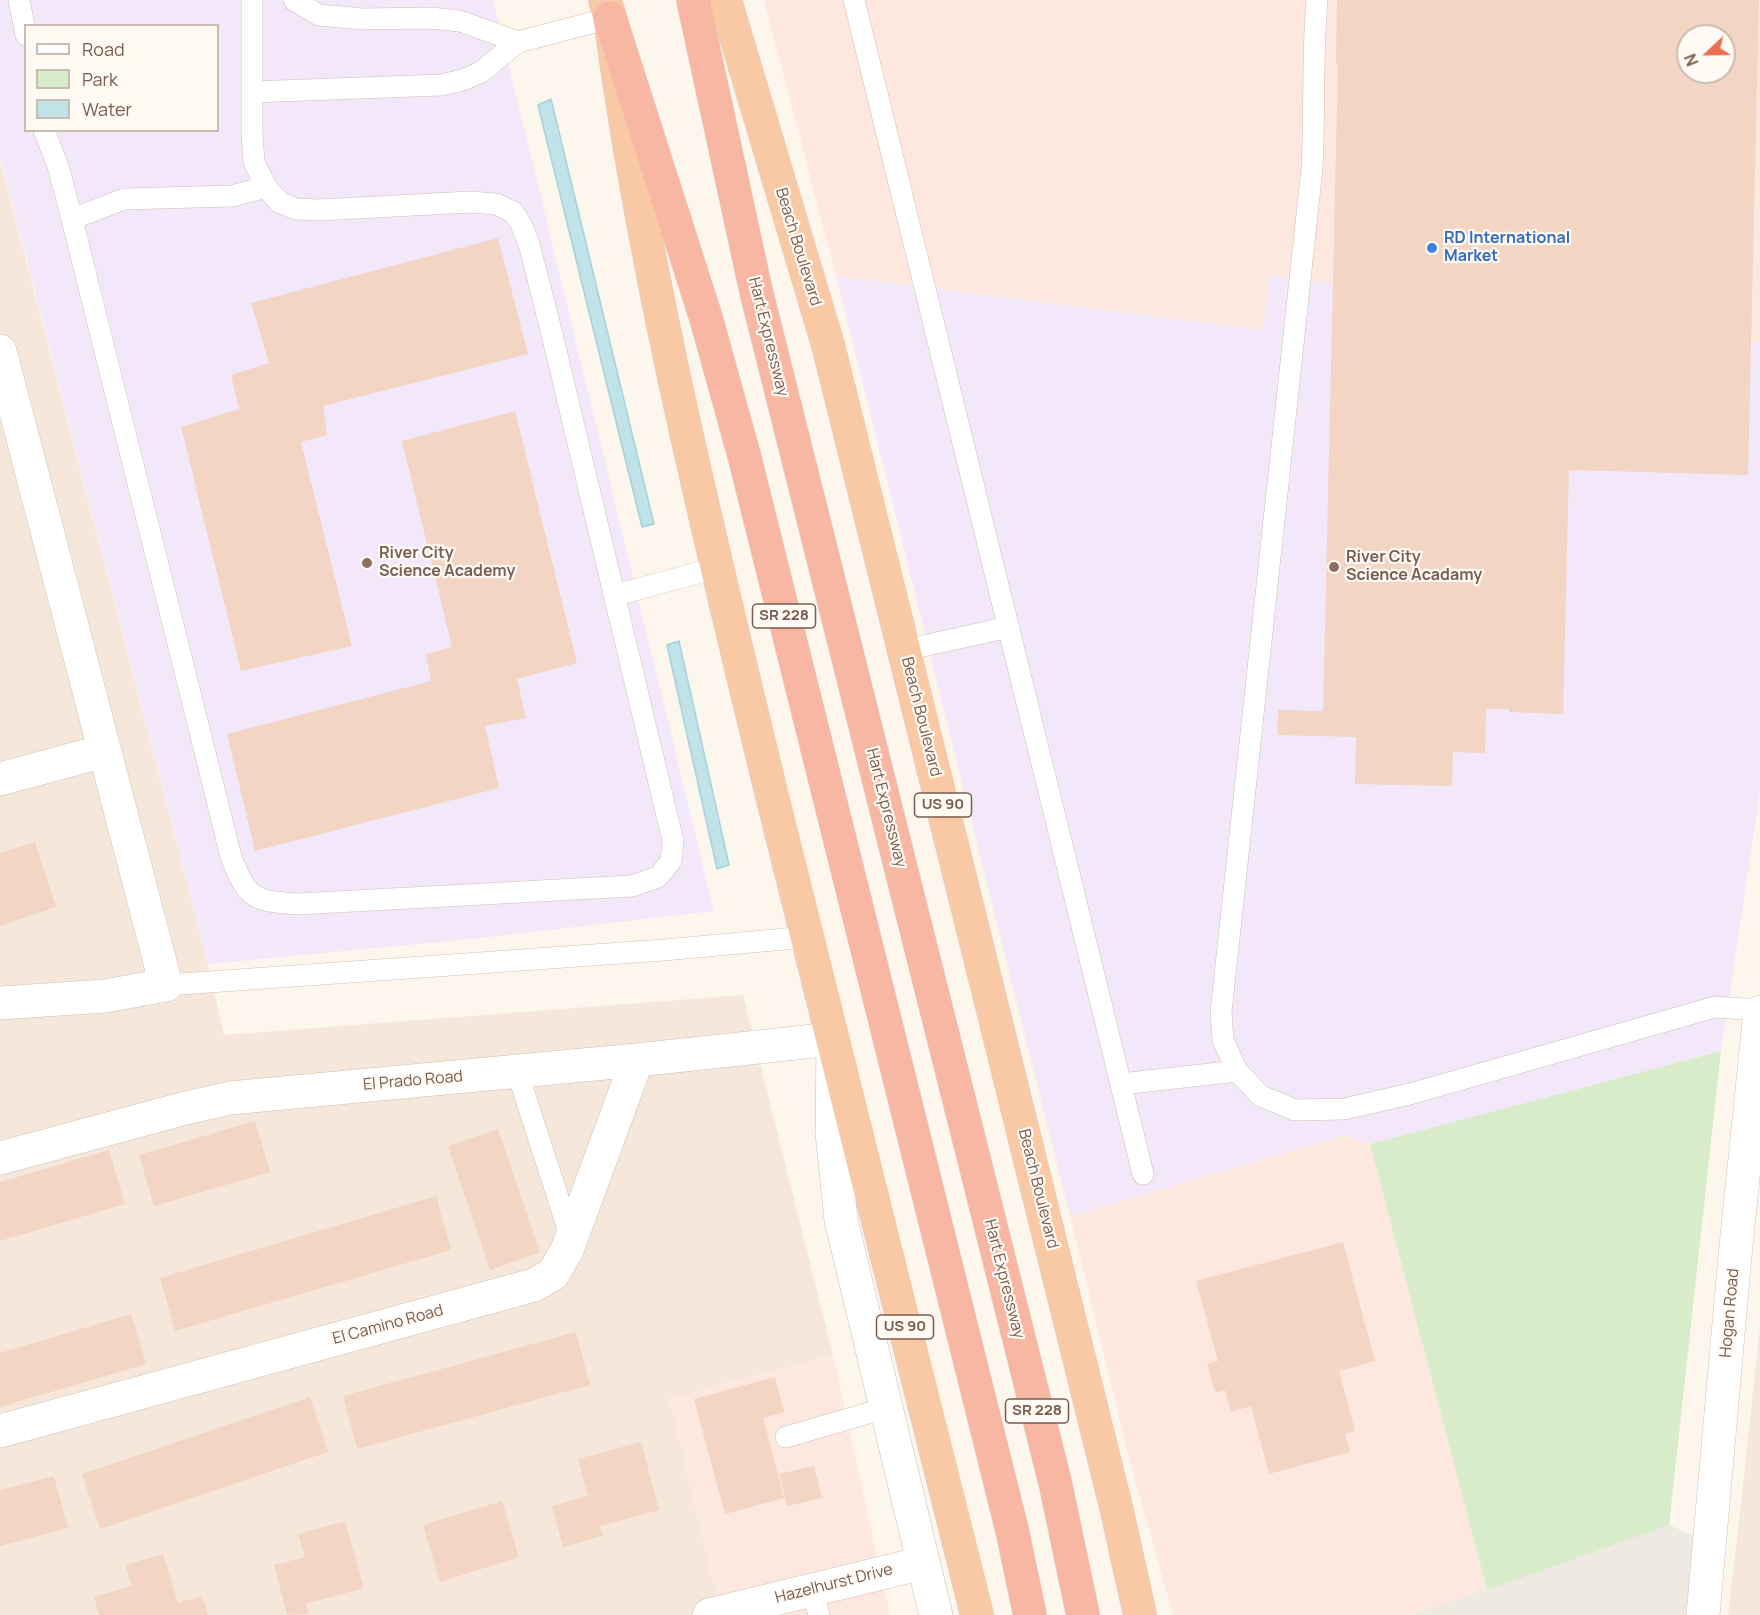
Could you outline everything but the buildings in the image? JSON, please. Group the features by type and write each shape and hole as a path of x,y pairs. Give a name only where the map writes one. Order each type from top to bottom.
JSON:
{"highway":[{"name":"Hart Expressway","path":"693,0 756,291 1055,1482 1083,1615"},
{"name":"Beach Boulevard","path":"725,0 828,345 1116,1507 1140,1615"},
{"name":"US 90","path":"608,9 625,127 660,314 692,465 807,937 977,1615"},
{"name":"SR 228","path":"608,9 655,154 723,379 1012,1530 1030,1615"}],"street":[{"path":"0,351 10,431 105,752 165,986 105,996 0,1003"},
{"path":"0,779 105,752"},
{"name":"Hogan Road","path":"1703,1615 1735,1256 1760,1011"},
{"path":"833,1039 831,1106 837,1193 846,1245 936,1615"},
{"name":"El Prado Road","path":"0,1158 230,1098 637,1060 833,1039"},
{"name":"El Camino Road","path":"0,1431 534,1285 553,1274 571,1238 637,1060"},
{"name":"Hazelhurst Drive","path":"709,1615 815,1602 923,1563"}],"lane":[{"path":"20,0 24,24"},
{"path":"45,132 58,166 72,219 231,857 249,892 266,901 298,904 632,886 658,877 671,861 673,841 621,594 522,224 513,212 496,204 470,202 319,210 296,209 279,202 266,187 254,162 252,0"},
{"path":"294,0 319,15 363,19 430,18 460,21 518,42"},
{"path":"854,0 1143,1174"},
{"path":"1317,0 1313,43 1312,168 1221,1012 1223,1040 1237,1071 1261,1096 1295,1110 1344,1109 1410,1094 1715,1007 1760,1011"},
{"path":"252,92 441,85 464,80 481,72 518,42 608,9"},
{"path":"72,219 124,199 232,195 266,187"},
{"path":"621,594 717,568"},
{"path":"905,650 1008,627"},
{"path":"165,986 664,951 807,937"},
{"path":"518,1071 571,1238"},
{"path":"1121,1084 1237,1071"},
{"path":"786,1437 886,1408"}],"shaded area":[{"name":"River City Science Academy","path":"0,0 493,0 714,911 471,939 208,964 0,156"},
{"path":"764,0 1760,0 1760,343 1270,275 1263,330 836,276"},
{"path":"0,160 208,964 224,1035 743,995 833,1355 670,1399 721,1615 0,1615"},
{"name":"River City Science Acadamy","path":"1270,275 1760,343 1760,792 1721,1051 1370,1144 1346,1135 1070,1216 836,276 1263,330"},
{"path":"1346,1135 1370,1144 1487,1590 1412,1615 1173,1615 1129,1458 1070,1216"},
{"path":"1760,1326 1760,1615 1728,1615 1743,1486"},
{"path":"833,1355 890,1615 721,1615 670,1399"},
{"path":"1669,1525 1695,1536 1686,1615 1412,1615"}],"green space":[{"path":"1721,1051 1669,1525 1487,1590 1370,1144"}],"water":[{"path":"551,99 654,524 642,527 538,105"},
{"path":"679,641 729,865 717,869 667,645"}],"place":[{"name":"RD International Market","path":"1432,248"},
{"name":"River City Science Academy","path":"367,563"},
{"name":"River City Science Acadamy","path":"1334,567"}]}
